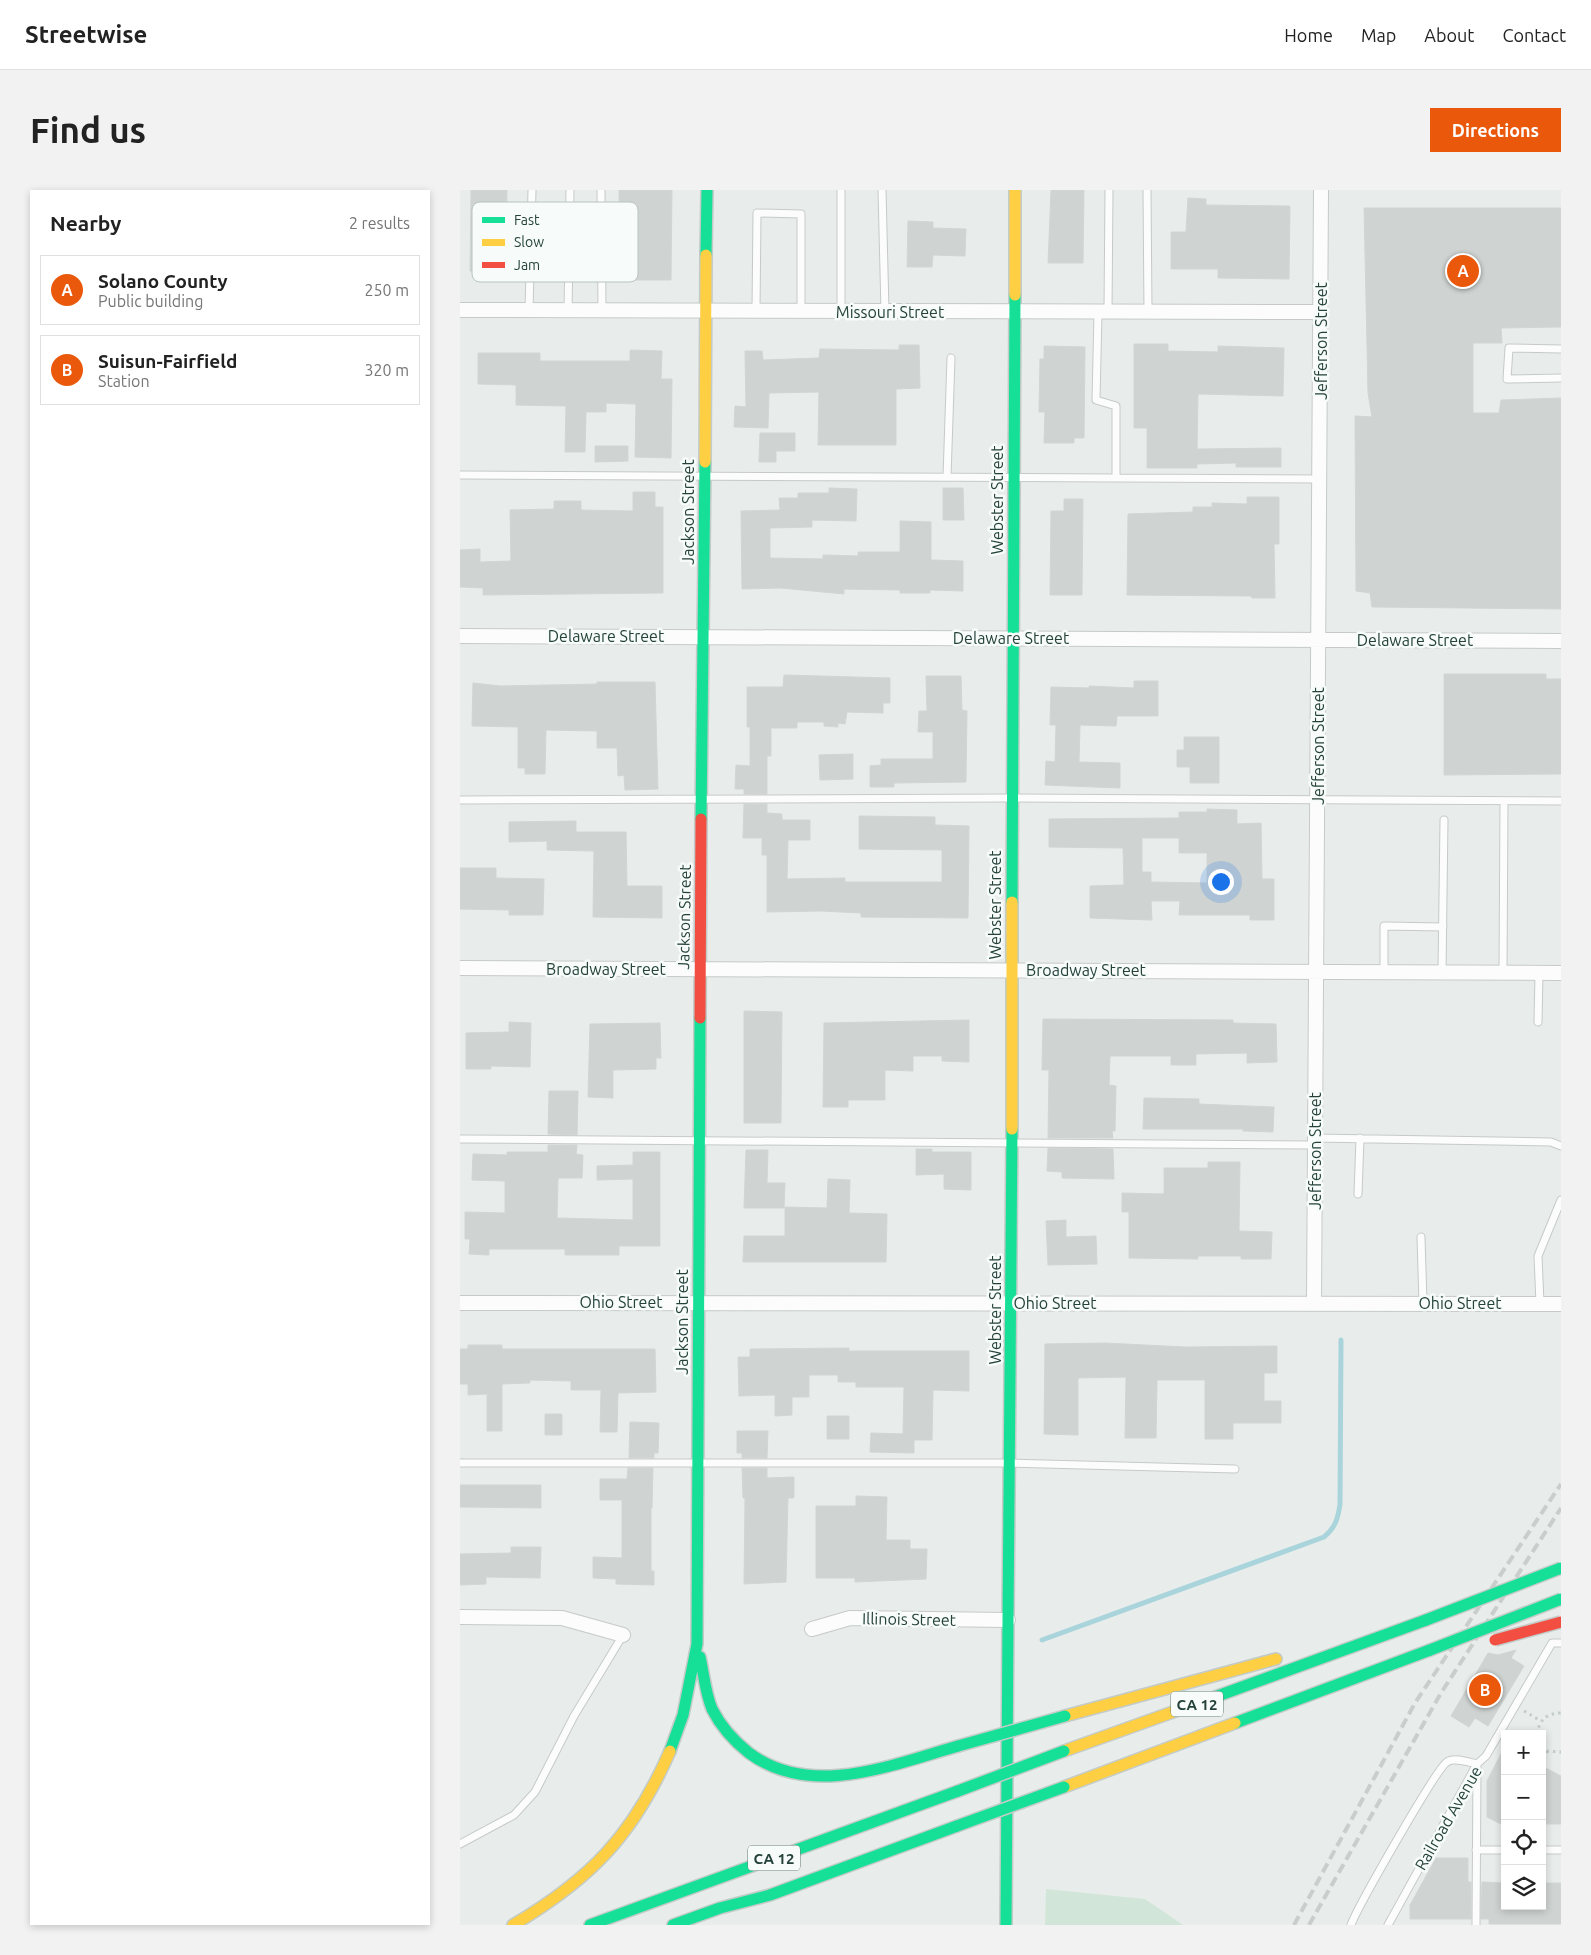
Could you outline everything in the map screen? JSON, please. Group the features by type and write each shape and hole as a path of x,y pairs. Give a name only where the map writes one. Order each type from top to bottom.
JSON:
{"main road":[{"name":"Jackson Street","path":"697,1644 706,190"},
{"name":"Webster Street","path":"1006,1925 1011,1303 1015,190"},
{"name":"CA 12","path":"590,1925 1064,1751 1329,1657 1561,1568"},
{"name":"CA 12","path":"673,1925 720,1908 770,1894 1064,1787 1561,1600"},
{"path":"1334,1641 1426,1620"},
{"path":"1430,1650 1494,1640 1561,1622"},
{"path":"697,1644 705,1687 712,1709 727,1733 749,1755 772,1769 801,1777 831,1777 874,1768 1288,1656"},
{"path":"513,1925 546,1907 584,1877 629,1828 650,1795 670,1754 683,1714 697,1644"},
{"path":"732,1917 770,1894"}],"street":[{"name":"Jefferson Street","path":"1314,1302 1315,971 1321,479 1321,190"},
{"name":"Missouri Street","path":"460,310 1320,312"},
{"name":"Delaware Street","path":"460,636 1561,641"},
{"name":"Broadway Street","path":"460,968 1561,973"},
{"name":"Ohio Street","path":"460,1303 1314,1302 1561,1304"},
{"path":"460,1617 562,1618 623,1635"},
{"name":"Illinois Street","path":"812,1629 850,1618 1008,1620"}],"lane":[{"path":"841,190 841,312"},
{"path":"882,190 885,312"},
{"path":"1110,190 1096,400 1116,406 1116,478"},
{"path":"1147,190 1148,312"},
{"path":"756,311 757,213 801,214 802,311"},
{"path":"529,310 530,282"},
{"path":"568,282 568,310"},
{"path":"602,282 602,311"},
{"path":"1561,348 1509,348 1507,379 1561,378"},
{"path":"947,478 951,358"},
{"path":"460,475 1321,479"},
{"path":"460,800 1012,798 1561,801"},
{"path":"1503,972 1504,801"},
{"path":"1442,972 1444,820"},
{"path":"1384,972 1384,926 1443,926"},
{"path":"1538,1022 1539,973"},
{"path":"460,1139 1315,1141 1360,1138 1551,1142 1561,1146"},
{"path":"1358,1194 1360,1138"},
{"path":"1540,1304 1538,1256 1560,1205"},
{"path":"1421,1237 1423,1303"},
{"path":"460,1462 1010,1463 1235,1469"},
{"path":"460,1844 514,1815 535,1792 574,1716 623,1635"},
{"name":"Railroad Avenue","path":"1388,1925 1477,1764 1486,1756 1552,1643 1561,1643"},
{"path":"1351,1925 1426,1791 1447,1762 1453,1760 1477,1764 1476,1925"},
{"path":"1476,1850 1501,1850"},
{"path":"1546,1850 1561,1850"}],"path":[{"path":"1538,1730 1540,1722 1548,1715 1561,1713"},
{"path":"1547,1751 1561,1752"}],"green space":[{"path":"1046,1889 1145,1899 1183,1925 1045,1925"}],"building":[{"path":"471,190 507,190 507,202 472,202 472,271 470,271"},
{"path":"619,190 672,190 671,280 638,280 638,202 619,202"},
{"path":"1051,190 1084,190 1083,263 1048,263"},
{"path":"1188,198 1206,199 1206,205 1290,206 1289,279 1218,278 1218,269 1171,269 1171,232 1186,232"},
{"path":"1364,208 1561,208 1561,327 1501,328 1502,343 1473,343 1473,413 1499,413 1501,400 1561,398 1561,609 1372,607 1370,593 1356,591 1355,416 1372,417 1368,393"},
{"path":"908,221 933,222 933,228 966,229 965,256 933,255 932,267 907,267"},
{"path":"1134,344 1168,344 1168,351 1218,352 1218,346 1284,348 1283,396 1198,394 1197,449 1281,448 1281,467 1236,467 1236,463 1197,464 1197,468 1147,468 1147,428 1134,428"},
{"path":"899,345 919,345 920,388 896,389 896,445 818,445 819,392 769,393 768,428 734,427 735,406 746,407 745,351 762,351 763,360 819,358 820,349 899,350"},
{"path":"1044,346 1085,347 1084,438 1074,438 1074,443 1044,443 1045,412 1039,412 1040,359 1044,359"},
{"path":"630,350 662,351 661,379 672,379 671,458 635,457 636,404 606,403 606,412 586,412 585,452 565,452 566,406 516,405 516,385 478,384 478,353 540,353 540,361 630,361"},
{"path":"760,433 795,433 795,451 776,451 776,462 759,462"},
{"path":"595,446 628,446 628,461 595,462"},
{"path":"829,488 857,489 856,521 812,520 812,527 770,528 770,558 823,559 823,555 858,556 858,552 900,552 900,521 931,522 931,560 963,561 963,591 930,590 930,593 900,593 900,590 844,589 844,594 781,588 742,589 741,511 780,510 779,498 798,498 798,493 829,493"},
{"path":"943,488 963,488 964,520 943,520"},
{"path":"633,492 655,492 655,507 663,507 663,593 483,595 483,588 460,587 460,550 480,549 480,562 511,561 510,510 554,509 554,501 581,501 581,510 633,511"},
{"path":"1247,497 1279,497 1279,544 1274,544 1275,598 1252,598 1251,596 1127,595 1128,514 1193,512 1193,507 1212,507 1212,503 1247,504"},
{"path":"1064,499 1083,499 1082,595 1050,595 1051,511 1064,511"},
{"path":"1444,674 1546,674 1546,679 1561,679 1561,774 1444,775"},
{"path":"784,675 890,678 890,703 883,703 883,713 847,712 845,724 838,723 838,727 824,726 824,722 797,722 797,728 771,728 771,756 767,756 767,794 744,794 744,789 735,789 736,765 750,766 750,727 747,727 747,687 783,687"},
{"path":"926,676 961,676 962,710 967,711 966,782 894,783 894,787 870,787 870,766 881,765 881,759 933,759 933,732 918,732 919,711 927,711"},
{"path":"1134,681 1158,681 1158,716 1117,716 1116,726 1080,725 1079,762 1120,763 1120,788 1045,785 1046,761 1055,762 1056,725 1050,725 1051,687 1134,688"},
{"path":"597,682 655,682 658,789 625,790 624,775 618,776 617,748 597,748 597,731 546,730 545,774 525,774 525,768 518,768 518,727 472,726 473,683 500,686 597,684"},
{"path":"1184,737 1219,737 1219,783 1190,783 1190,767 1177,767 1177,750 1184,750"},
{"path":"853,754 853,779 820,780 819,755"},
{"path":"744,804 767,804 767,813 782,814 782,820 810,820 810,840 788,840 787,879 845,878 845,882 942,882 942,850 859,849 859,816 935,817 935,825 969,826 968,918 861,917 861,913 821,911 767,912 767,855 762,855 762,838 743,838"},
{"path":"1207,809 1237,810 1237,824 1261,823 1262,879 1274,879 1274,920 1250,920 1250,915 1179,915 1180,901 1151,901 1152,920 1090,918 1090,886 1124,885 1123,848 1049,847 1049,819 1179,818 1179,812 1207,812","holes":["1142,838 1179,838 1179,853 1207,853 1207,883 1151,882 1151,872 1142,872"]},
{"path":"576,821 576,832 626,832 627,886 662,886 662,918 593,917 594,851 547,850 547,841 509,842 509,822"},
{"path":"460,868 496,868 496,878 544,879 543,915 509,915 509,910 460,909"},
{"path":"744,1011 782,1012 781,1123 744,1123"},
{"path":"1043,1019 1233,1020 1233,1023 1276,1024 1277,1062 1247,1063 1247,1053 1196,1054 1196,1065 1171,1065 1171,1056 1110,1056 1109,1085 1116,1086 1115,1131 1112,1131 1113,1138 1048,1138 1049,1070 1042,1070"},
{"path":"969,1020 969,1062 942,1061 942,1056 913,1056 913,1071 885,1070 885,1100 848,1100 848,1107 823,1107 824,1023"},
{"path":"509,1022 531,1023 530,1067 491,1066 491,1069 466,1069 466,1033 509,1032"},
{"path":"660,1023 661,1058 656,1058 656,1069 613,1070 613,1098 588,1097 590,1024"},
{"path":"549,1091 578,1091 577,1135 548,1134"},
{"path":"1144,1098 1199,1099 1199,1104 1274,1107 1273,1132 1243,1131 1243,1129 1143,1129"},
{"path":"548,1145 577,1145 576,1154 583,1155 582,1178 558,1178 557,1218 633,1220 633,1179 597,1180 597,1166 633,1165 633,1152 660,1152 660,1246 619,1246 619,1255 565,1255 565,1249 489,1249 489,1255 469,1254 470,1239 465,1239 465,1212 505,1213 505,1181 472,1180 473,1154 507,1155 507,1152 548,1152"},
{"path":"1048,1148 1113,1149 1114,1179 1062,1178 1062,1172 1047,1171"},
{"path":"916,1149 932,1149 932,1152 971,1152 971,1190 944,1189 944,1174 916,1175"},
{"path":"746,1150 768,1150 767,1183 785,1183 784,1208 744,1208"},
{"path":"1208,1162 1240,1162 1239,1231 1272,1232 1271,1259 1241,1259 1241,1256 1198,1256 1198,1259 1129,1258 1129,1212 1122,1212 1122,1193 1164,1194 1164,1168 1208,1168"},
{"path":"828,1179 850,1180 849,1213 887,1214 886,1262 743,1262 744,1236 785,1236 785,1207 827,1208"},
{"path":"1066,1220 1066,1237 1096,1236 1097,1264 1048,1265 1046,1221"},
{"path":"1105,1343 1185,1347 1277,1346 1277,1373 1264,1373 1264,1401 1281,1401 1281,1423 1233,1423 1233,1439 1205,1439 1205,1380 1157,1380 1156,1438 1125,1438 1126,1377 1078,1378 1078,1435 1044,1434 1045,1344"},
{"path":"468,1345 502,1345 502,1349 655,1349 656,1392 618,1393 617,1432 600,1432 601,1390 571,1390 571,1381 530,1380 530,1383 502,1384 502,1431 487,1431 487,1394 468,1395 468,1384 460,1384 460,1349 468,1349"},
{"path":"849,1348 849,1351 969,1351 969,1391 933,1390 932,1440 914,1440 914,1453 870,1452 871,1433 903,1434 904,1387 856,1387 856,1382 838,1382 838,1375 809,1375 809,1397 792,1397 792,1415 775,1416 775,1395 739,1396 738,1357 750,1357 750,1349"},
{"path":"545,1414 562,1414 562,1435 545,1435"},
{"path":"827,1416 849,1416 849,1439 827,1439"},
{"path":"630,1422 659,1423 658,1453 654,1453 654,1458 629,1458"},
{"path":"737,1431 768,1431 767,1458 742,1458 742,1453 737,1453"},
{"path":"628,1468 653,1468 651,1571 654,1571 654,1585 616,1584 616,1579 593,1578 593,1557 622,1558 622,1500 600,1500 600,1479 627,1479"},
{"path":"742,1468 767,1468 767,1478 794,1477 794,1498 788,1498 786,1582 744,1584 745,1498 743,1498"},
{"path":"460,1485 541,1485 541,1508 460,1507"},
{"path":"856,1496 887,1497 886,1540 910,1540 910,1549 927,1549 926,1579 855,1582 855,1578 816,1578 816,1506 856,1506"},
{"path":"511,1547 541,1547 540,1578 486,1577 486,1584 460,1585 460,1554 511,1553"},
{"path":"1516,1650 1511,1658 1524,1666 1488,1726 1475,1718 1469,1727 1451,1716 1488,1653 1498,1655"},
{"path":"1501,1754 1501,1824 1487,1817 1487,1781"},
{"path":"1546,1768 1561,1776 1561,1824 1546,1824"},
{"path":"1436,1858 1468,1858 1468,1882 1471,1882 1471,1919 1410,1919 1410,1905"},
{"path":"1482,1882 1501,1883 1501,1910 1546,1910 1546,1883 1561,1883 1561,1924 1489,1924 1489,1919 1481,1919"}],"waterway":[{"path":"1042,1640 1328,1534 1335,1523 1340,1504 1341,1340"}],"railway":[{"path":"1294,1925 1415,1703 1561,1484"},
{"path":"1309,1925 1441,1693 1561,1508"}],"traffic: fast":[{"path":"706,255 707,190"},
{"path":"1012,902 1015,295"},
{"path":"701,819 705,462"},
{"path":"697,1644 700,1018"},
{"path":"1008,1620 1012,1129"},
{"path":"1426,1620 1561,1568"},
{"path":"1430,1650 1561,1599"},
{"path":"1006,1925 1008,1620"},
{"path":"1212,1698 1426,1620"},
{"path":"670,1751 683,1715 697,1644"},
{"path":"1235,1723 1430,1650"},
{"path":"700,1657 706,1690 712,1709 719,1722 743,1748 773,1767 798,1774 825,1776 852,1774 906,1762 958,1746"},
{"path":"958,1746 1065,1716"},
{"path":"958,1791 1064,1751"},
{"path":"957,1826 1064,1787"},
{"path":"590,1925 958,1791"},
{"path":"673,1925 720,1908 770,1895 957,1826"}],"traffic: slow":[{"path":"1015,190 1015,295"},
{"path":"705,462 706,255"},
{"path":"1012,902 1012,1129"},
{"path":"1065,1716 1276,1659"},
{"path":"1064,1751 1212,1698"},
{"path":"1064,1787 1235,1723"},
{"path":"513,1925 541,1908 565,1890 607,1852 641,1807 670,1751"}],"traffic: jam":[{"path":"700,1018 701,819"},
{"path":"1495,1640 1561,1622"}],"place":[{"name":"Solano County","path":"1463,271"},
{"name":"Suisun-Fairfield","path":"1485,1690"}]}
